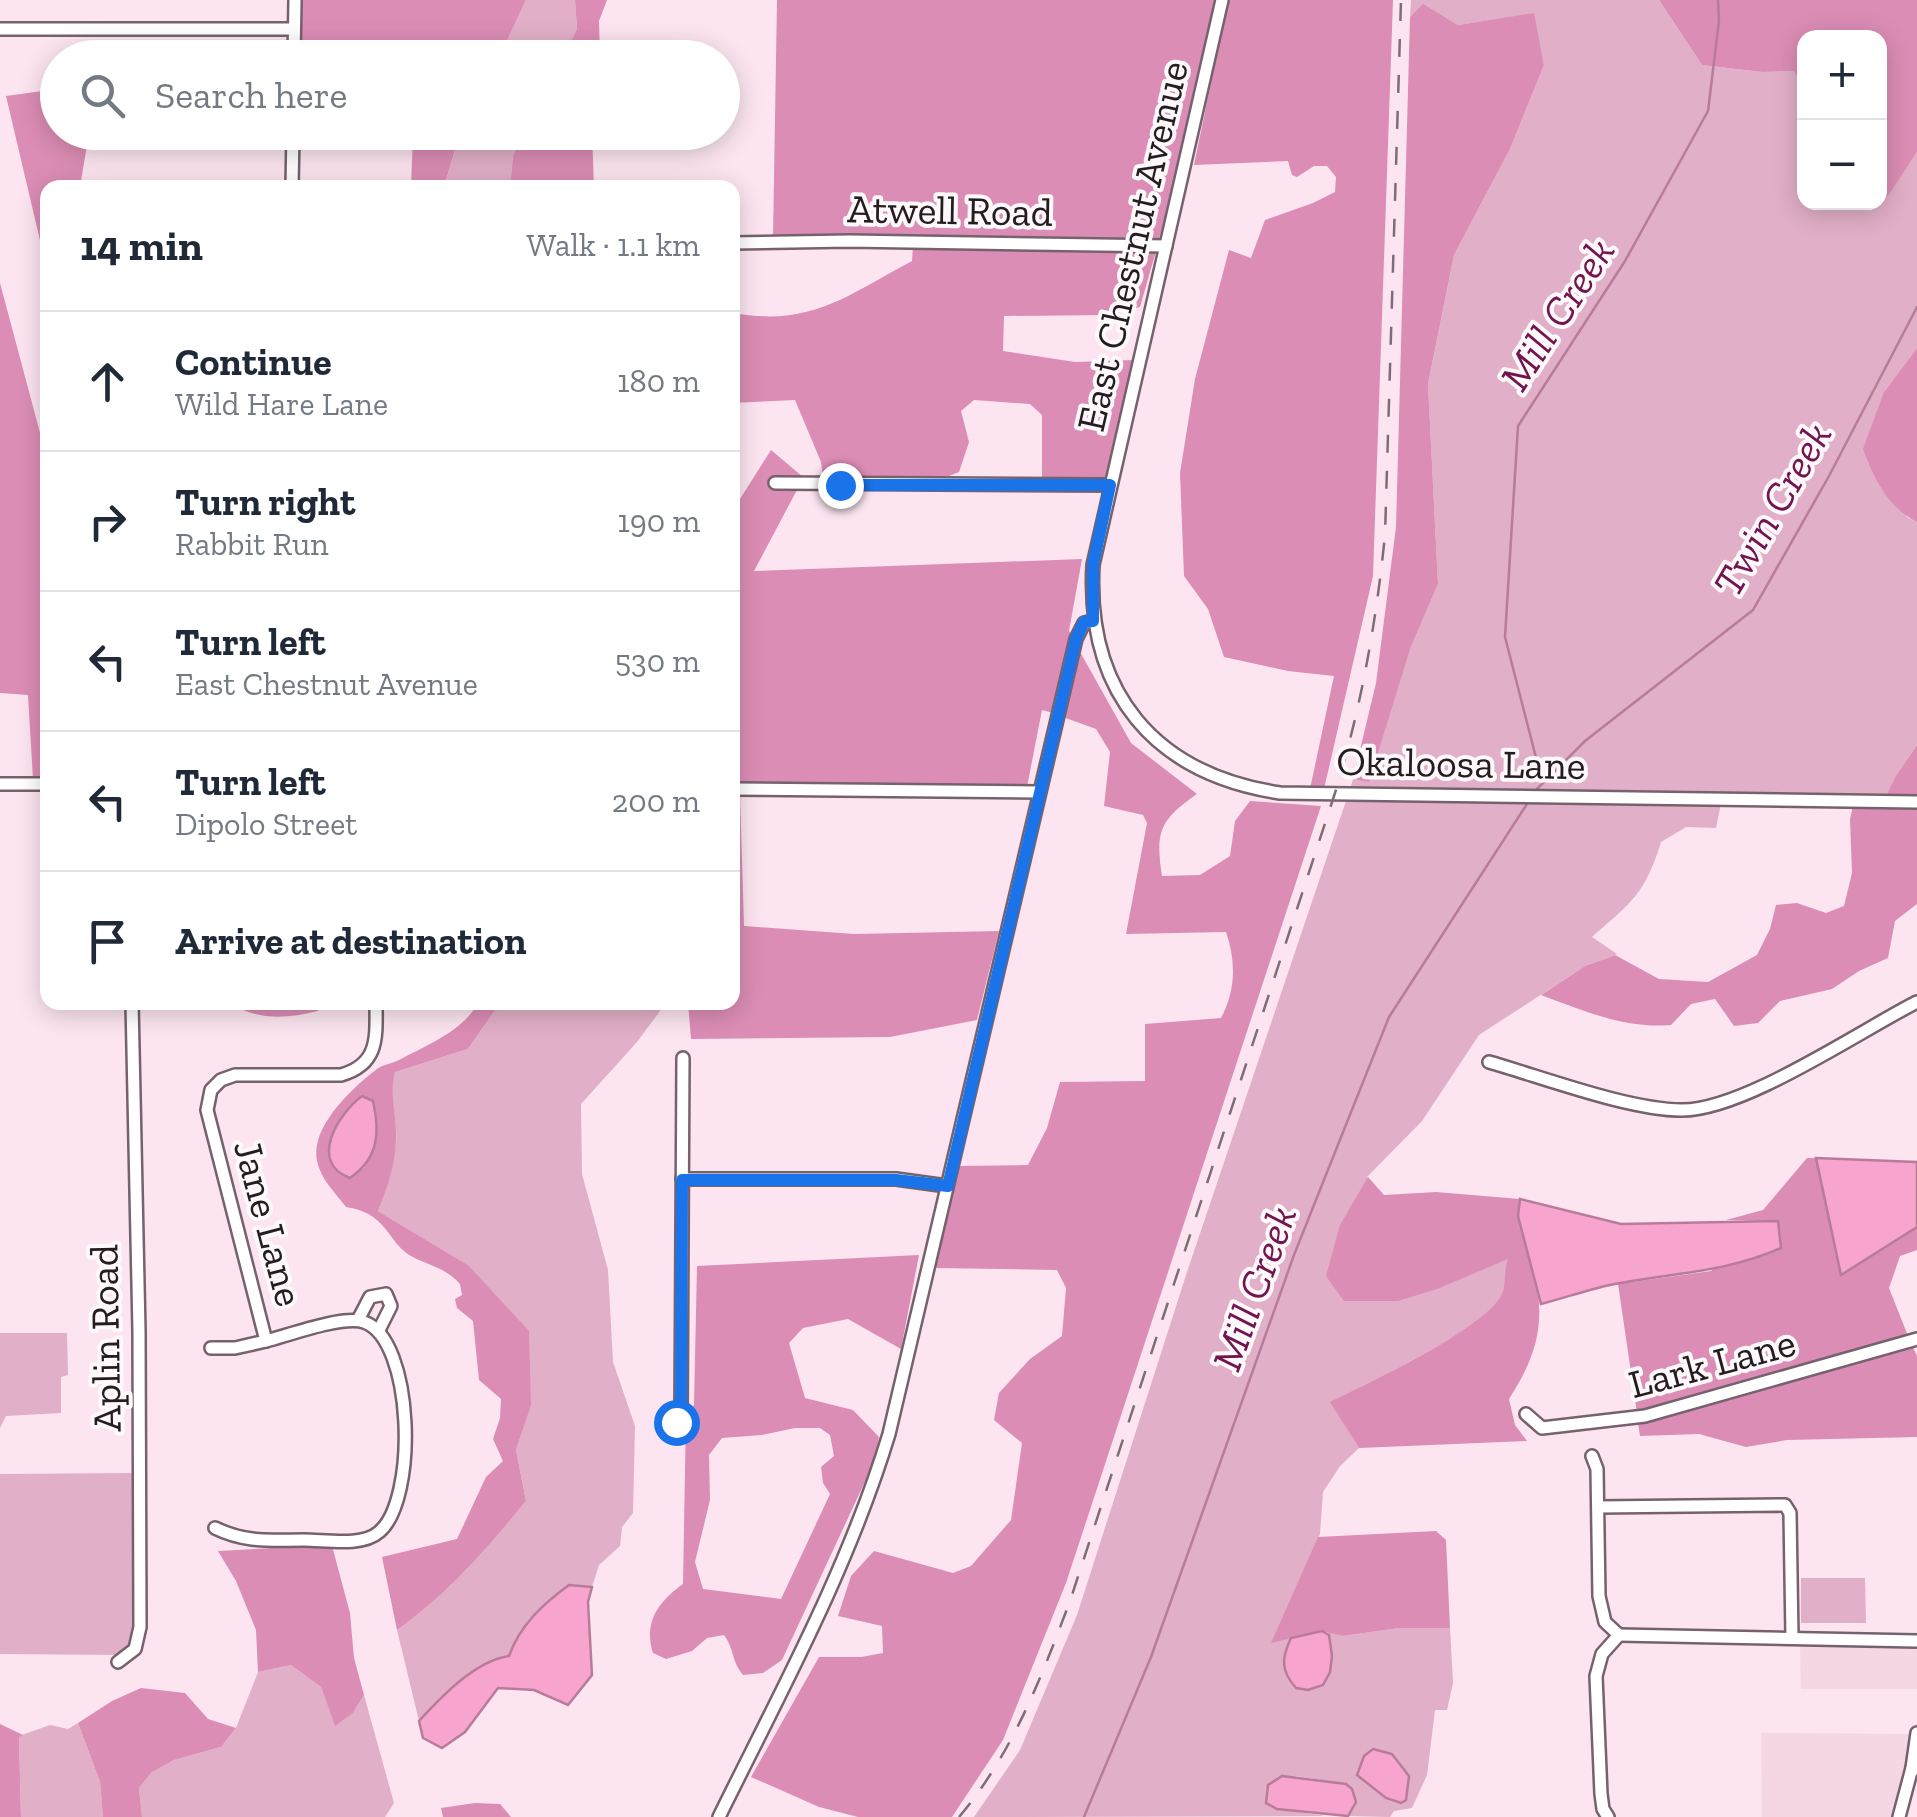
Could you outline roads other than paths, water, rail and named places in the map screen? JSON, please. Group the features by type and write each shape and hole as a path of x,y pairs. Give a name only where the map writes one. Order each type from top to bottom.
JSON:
{"street":[{"path":"294,0 294,40"},
{"name":"East Chestnut Avenue","path":"719,1817 832,1590 876,1477 1076,639 1084,622 1093,621 1093,565 1222,0"},
{"path":"0,29 294,30"},
{"path":"292,180 293,150"},
{"name":"Atwell Road","path":"740,244 849,240 1166,246"},
{"path":"775,484 1110,485"},
{"name":"Okaloosa Lane","path":"1093,621 1109,676 1138,722 1192,767 1245,788 1280,794 1917,802"},
{"path":"0,784 40,784"},
{"path":"740,789 1040,792"},
{"path":"1489,1062 1652,1106 1684,1110 1713,1106 1749,1092 1917,1002"},
{"name":"Aplin Road","path":"118,1662 132,1654 140,1627 132,1010"},
{"name":"Jane Lane","path":"376,1010 376,1045 359,1068 342,1075 235,1075 215,1085 208,1100 210,1123 266,1341 358,1320 378,1330"},
{"path":"666,1431 681,1413 683,1058"},
{"path":"682,1180 896,1180 948,1186"},
{"path":"215,1528 240,1540 360,1540 378,1534 385,1526 393,1512 408,1436 390,1347 378,1330 392,1306 386,1294 370,1298 358,1320"},
{"name":"Lark Lane","path":"1526,1414 1542,1428 1628,1420 1917,1339"},
{"path":"211,1348 235,1348 266,1341"},
{"path":"1592,1456 1597,1469 1602,1614 1618,1635 1917,1641"},
{"path":"1598,1508 1785,1505 1790,1513 1792,1637"},
{"path":"1608,1817 1601,1794 1596,1676 1602,1654 1618,1635"},
{"path":"1899,1817 1914,1769 1917,1733"}],"waterway":[{"name":"Mill Creek","path":"1542,781 1505,637 1518,426 1625,261 1708,111 1718,0"},
{"name":"Twin Creek","path":"1537,789 1585,741 1753,610 1829,476 1917,307"},
{"name":"Mill Creek","path":"1084,1817 1151,1657 1294,1255 1389,1017 1527,804"}],"railway":[{"path":"959,1817 1010,1741 1070,1601 1353,729 1372,633 1385,535 1401,0"}]}
